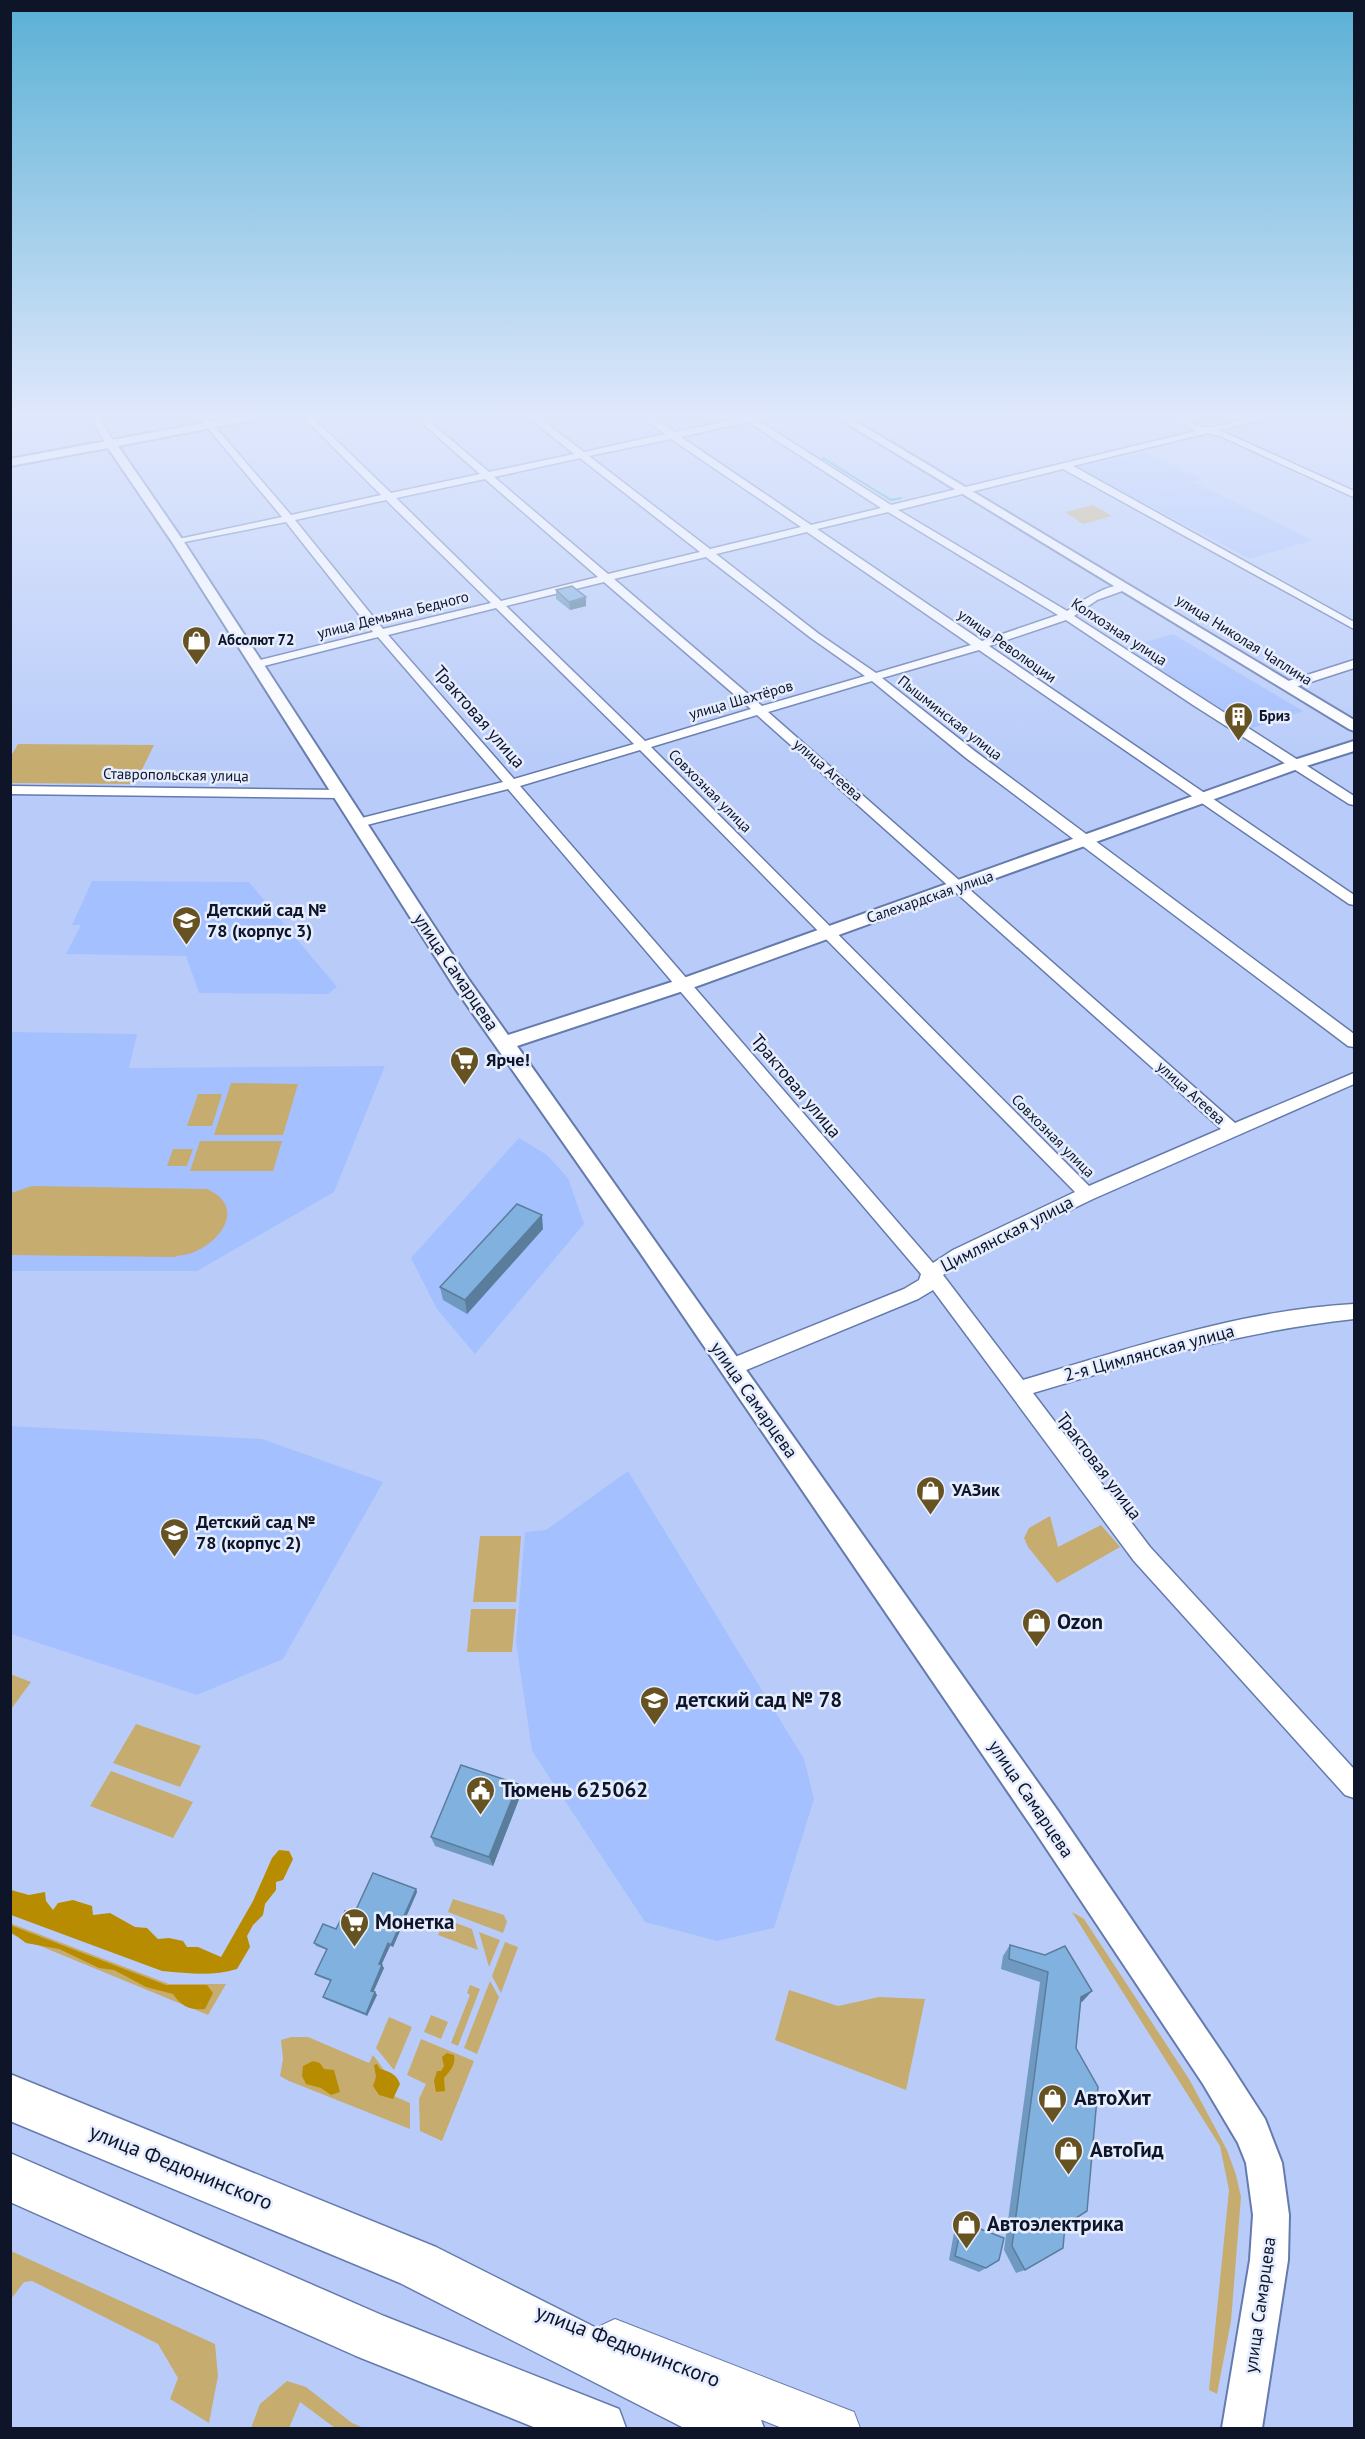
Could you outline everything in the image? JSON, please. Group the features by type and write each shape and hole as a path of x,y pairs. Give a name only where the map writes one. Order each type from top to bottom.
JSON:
{"highway":[{"name":"улица Федюнинского","path":"10,2097 418,2265 738,2428"},
{"path":"10,2177 374,2338 600,2428"}],"main road":[{"name":"улица Федюнинского","path":"418,2265 838,2428"},
{"path":"374,2338 542,2428"}],"street":[{"name":"улица Самарцева","path":"169,529 462,984 732,1367 1053,1831 1215,2072 1252,2132 1264,2163 1271,2215 1269,2260 1242,2428"},
{"path":"178,542 238,529"},
{"name":"Трактовая улица","path":"297,529 381,634 685,984 931,1273 1017,1390 1143,1554 1351,1776"},
{"name":"Совхозная улица","path":"423,529 1088,1194"},
{"name":"улица Агеева","path":"549,529 604,579 760,711 1234,1131"},
{"name":"Пышминская улица","path":"678,529 814,636 874,677 953,741 1354,1042"},
{"name":"улица Демьяна Бедного","path":"256,664 799,529"},
{"name":"улица Революции","path":"809,529 982,645 1055,698 1354,902"},
{"name":"Колхозная улица","path":"923,529 1067,616 1354,801"},
{"name":"улица Николая Чаплина","path":"1028,529 1354,726"},
{"path":"1178,529 1354,626"},
{"name":"улица Шахтёров","path":"359,823 511,784 982,645 1067,616 1093,598 1125,587"},
{"path":"1286,686 1354,664"},
{"name":"Салехардская улица","path":"505,1043 685,984 1204,800 1297,764 1354,746"},
{"name":"Ставропольская улица","path":"10,790 341,794"},
{"name":"Цимлянская улица","path":"732,1367 911,1294 926,1285 931,1273 960,1255 1088,1194 1354,1078"},
{"name":"2-я Цимлянская улица","path":"1017,1390 1190,1338 1263,1323 1354,1311"}],"shaded area":[{"path":"1193,529 1289,529 1312,540 1250,559"},
{"path":"1173,634 1303,711 1252,728 1126,648"},
{"path":"18,744 154,745 135,784 11,783 11,756"},
{"name":"Детский сад № 78 (корпус 3)","path":"92,881 249,882 337,987 328,994 199,993 186,956 66,954 81,925 72,925"},
{"path":"11,1032 137,1034 129,1068 385,1066 334,1192 197,1271 11,1271"},
{"path":"231,1083 298,1084 283,1135 214,1135"},
{"path":"198,1094 222,1094 212,1126 187,1126"},
{"path":"519,1138 547,1155 568,1178 584,1224 475,1354 437,1309 411,1258"},
{"path":"200,1141 282,1141 273,1171 190,1171"},
{"path":"173,1149 193,1149 187,1166 167,1166"},
{"path":"32,1186 207,1189 219,1196 225,1205 227,1214 220,1232 212,1241 192,1253 174,1257 11,1255 11,1193"},
{"name":"Детский сад № 78 (корпус 2)","path":"10,1426 262,1439 383,1482 283,1659 197,1695 11,1634"},
{"name":"детский сад № 78","path":"628,1471 804,1759 814,1799 774,1928 717,1941 645,1922 532,1751 516,1642 525,1532 546,1530"},
{"path":"1050,1516 1058,1547 1101,1525 1120,1547 1057,1583 1028,1547 1024,1538 1029,1528"},
{"path":"480,1536 521,1536 516,1602 473,1602"},
{"path":"471,1609 516,1609 512,1652 467,1652"},
{"path":"10,1674 31,1682 12,1708 10,1708"},
{"path":"136,1724 201,1746 180,1787 113,1763"},
{"path":"111,1771 193,1802 173,1838 90,1806"},
{"path":"279,1850 289,1851 293,1859 283,1880 276,1882 276,1890 265,1904 263,1915 253,1925 247,1936 250,1947 237,1969 200,1974 162,1971 11,1915 11,1890 29,1895 45,1892 46,1901 53,1910 58,1903 73,1900 92,1906 93,1915 110,1913 135,1927 147,1928 158,1939 169,1938 183,1941 187,1947 198,1947 221,1957 253,1901 272,1858"},
{"path":"453,1899 504,1915 507,1922 503,1933 448,1912"},
{"path":"1072,1912 1084,1919 1189,2079 1227,2150 1236,2175 1241,2197 1231,2321 1217,2394 1209,2390 1229,2190 1220,2146"},
{"path":"445,1919 472,1929 478,1950 438,1935"},
{"path":"10,1923 169,1984 226,1984 208,2015 11,1934"},
{"path":"10,1925 166,1985 207,1985 213,1993 205,2009 191,2008 183,2005 173,1994 146,1987 114,1970 99,1968 59,1949 26,1943 11,1932"},
{"path":"479,1932 500,1940 489,1967"},
{"path":"505,1942 518,1947 501,1993 492,1976"},
{"path":"490,1981 499,1997 477,2054 464,2048"},
{"path":"470,1985 480,1989 458,2046 451,2043 470,1995 467,1993"},
{"path":"789,1990 838,2006 879,1997 925,1999 906,2090 775,2040"},
{"path":"431,2015 448,2022 441,2039 424,2032"},
{"path":"389,2017 412,2027 394,2070 376,2048"},
{"path":"291,2037 308,2037 369,2063 373,2055 390,2078 385,2092 410,2103 410,2129 280,2076 283,2059 281,2040"},
{"path":"421,2039 474,2061 442,2141 420,2131 419,2099 426,2084 407,2075"},
{"path":"447,2053 454,2055 453,2065 444,2078 445,2091 436,2092 434,2081 437,2071 441,2071 444,2066 442,2057"},
{"path":"313,2061 320,2063 324,2069 334,2070 340,2092 331,2095 321,2088 306,2084 302,2076 303,2066"},
{"path":"377,2064 380,2069 395,2076 400,2084 393,2099 379,2095 373,2086 376,2077 374,2065"},
{"path":"11,2251 215,2344 218,2376 209,2423 170,2399 178,2378 158,2344 32,2281 24,2282 11,2299"},
{"path":"287,2381 306,2387 352,2423 364,2428 335,2428 300,2402 289,2428 251,2428 260,2404"}],"building":[{"path":"572,586 586,597 569,602 556,590"},
{"path":"517,1204 542,1215 465,1300 440,1287"},
{"name":"Тюмень 625062","path":"461,1765 518,1784 489,1857 431,1837"},
{"name":"Монетка","path":"373,1873 416,1889 391,1945 388,1943 379,1964 382,1965 371,1991 375,1992 366,2014 323,1997 331,1980 315,1974 327,1949 314,1943 323,1924 336,1929 345,1911 354,1914"},
{"name":"АвтоХит","path":"1010,1945 1045,1955 1065,1946 1092,1991 1081,1997 1076,2048 1098,2087 1087,2211 1065,2225 1063,2248 1025,2270 1012,2246 1048,1972 1009,1959"},
{"path":"962,2222 1004,2238 999,2260 986,2268 955,2256"}],"place":[{"name":"Абсолют 72","path":"197,666"},
{"name":"Бриз","path":"1238,742"},
{"name":"Детский сад № 78 (корпус 3)","path":"186,946"},
{"name":"Ярче!","path":"465,1086"},
{"name":"УАЗик","path":"931,1516"},
{"name":"Детский сад № 78 (корпус 2)","path":"175,1558"},
{"name":"Ozon","path":"1036,1648"},
{"name":"детский сад № 78","path":"655,1726"},
{"name":"Тюмень 625062","path":"480,1816"},
{"name":"Монетка","path":"354,1948"},
{"name":"АвтоХит","path":"1053,2124"},
{"name":"АвтоГид","path":"1069,2176"},
{"name":"Автоэлектрика","path":"966,2250"}]}
